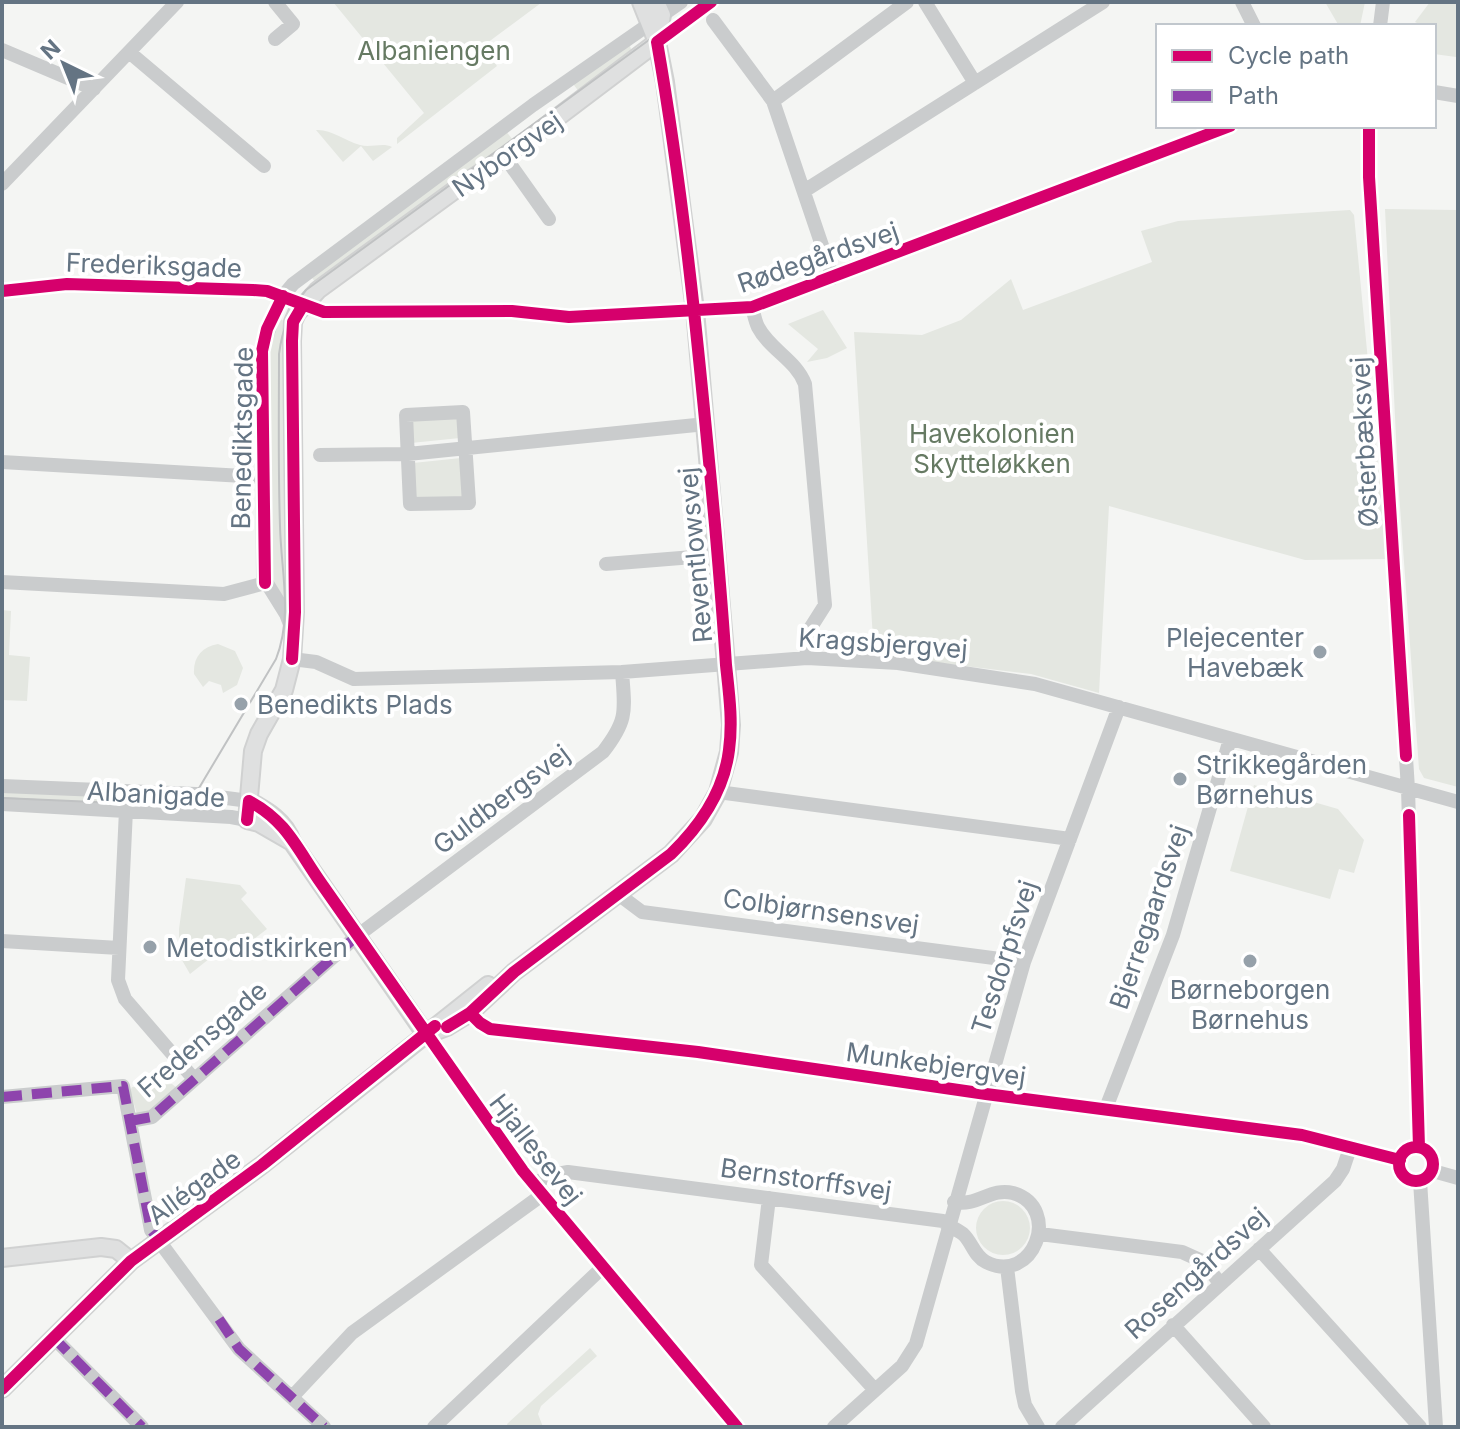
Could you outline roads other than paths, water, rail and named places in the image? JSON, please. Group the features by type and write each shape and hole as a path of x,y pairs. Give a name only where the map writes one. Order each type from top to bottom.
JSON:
{"main road":[{"name":"Reventlowsvej","path":"426,1035 470,1013 514,972 671,854 687,838 718,792 729,752 731,725 718,555 695,310 657,42 656,14 641,2"},
{"name":"Nyborgvej","path":"303,305 318,290 505,157 657,42"},
{"name":"Benediktsgade","path":"247,820 253,751 284,690 292,659 295,612 292,341 293,322 303,305"},
{"name":"Albanigade","path":"249,801 278,820 289,832 292,842 321,883"},
{"name":"Albanigade","path":"247,820 259,823 292,842"},
{"name":"Hjallesevej","path":"321,883 426,1035"},
{"name":"Reventlowsvej","path":"426,1035 495,980 514,972"},
{"name":"Allégade","path":"2,1389 131,1261 262,1165 426,1035"},
{"path":"2,1258 101,1247 116,1249 131,1261"}],"street":[{"path":"4,176 94,89 177,2"},
{"path":"275,2 293,24 275,39"},
{"name":"Nyborgvej","path":"283,296 306,274 656,14 681,2"},
{"name":"Nyborgvej","path":"657,42 711,2"},
{"path":"773,101 907,2"},
{"path":"925,2 975,83"},
{"path":"804,191 1103,2"},
{"path":"1242,2 1253,24"},
{"path":"1380,24 1383,2"},
{"path":"713,20 773,101 833,278"},
{"path":"2,50 94,89"},
{"path":"129,52 264,166"},
{"path":"1436,92 1458,96"},
{"name":"Rødegårdsvej","path":"303,305 324,312 512,311 569,317 752,307 1225,128"},
{"name":"Østerbæksvej","path":"1369,128 1369,177 1408,789 1419,1147"},
{"path":"505,157 549,219"},
{"name":"Frederiksgade","path":"2,291 67,284 253,290 283,296 303,305"},
{"name":"Benediktsgade","path":"283,296 267,329 262,351 265,583 286,614 293,633"},
{"path":"752,307 758,327 801,371 805,384 825,605 806,635 807,658"},
{"path":"463,412 469,503 410,504 408,454 406,415 463,412"},
{"path":"320,455 408,454 706,424"},
{"path":"2,462 262,477"},
{"path":"606,564 718,555"},
{"path":"2,582 224,594 265,583"},
{"name":"Kragsbjergvej","path":"292,659 316,662 354,679 622,672 807,658 898,663 1035,684 1458,802"},
{"name":"Guldbergsvej","path":"357,936 603,752 618,733 625,713 622,672"},
{"name":"Tesdorpfsvej","path":"834,1427 902,1366 916,1344 1024,962 1119,707"},
{"name":"Bjerregaardsvej","path":"1106,1108 1173,935 1230,739"},
{"name":"Albanigade","path":"2,786 193,794 249,801"},
{"path":"718,792 1070,839"},
{"name":"Albanigade","path":"2,804 247,820"},
{"path":"126,810 118,980 125,999 194,1079"},
{"name":"Colbjørnsensvej","path":"618,894 642,912 1024,962"},
{"name":"Fredensgade","path":"324,1427 239,1349 151,1230 130,1121 152,1117 357,936"},
{"path":"2,941 119,948"},
{"name":"Munkebjergvej","path":"470,1013 490,1029 698,1052 986,1094 1302,1135 1400,1160"},
{"name":"Hjallesevej","path":"426,1035 538,1190 737,1427"},
{"path":"2,1097 123,1086 130,1121"},
{"path":"1419,1147 1432,1155 1433,1171 1420,1181 1410,1180 1399,1167 1400,1160 1407,1150 1419,1147"},
{"name":"Rosengårdsvej","path":"1062,1427 1335,1181 1350,1148"},
{"path":"1433,1171 1458,1178"},
{"name":"Bernstorffsvej","path":"292,1397 352,1333 538,1190 547,1176 568,1172 943,1221 948,1225"},
{"path":"1420,1181 1436,1427"},
{"path":"948,1225 963,1234 981,1259 1007,1267 1025,1259 1040,1234 1036,1212 1026,1200 1014,1193 995,1193 974,1203 954,1202"},
{"path":"769,1198 761,1265 875,1390"},
{"path":"1040,1234 1182,1252 1202,1261 1220,1283"},
{"path":"1259,1249 1420,1427"},
{"path":"1007,1267 1022,1391 1025,1405 1038,1427"},
{"path":"434,1427 602,1268"},
{"path":"1173,1325 1264,1427"},
{"path":"53,1337 142,1427"}],"tram line":[{"path":"2,798 164,805 185,800 199,788 276,659 281,643 285,593 279,505 279,354 295,305 306,290 701,2"}],"place":[{"name":"Plejecenter Havebæk","path":"1320,652"},
{"name":"Benedikts Plads","path":"241,704"},
{"name":"Strikkegården Børnehus","path":"1180,779"},
{"name":"Metodistkirken","path":"150,947"},
{"name":"Børneborgen Børnehus","path":"1250,961"}],"park label":[{"name":"Albaniengen","path":"434,50"},
{"name":"Havekolonien Skytteløkken","path":"992,448"}]}
